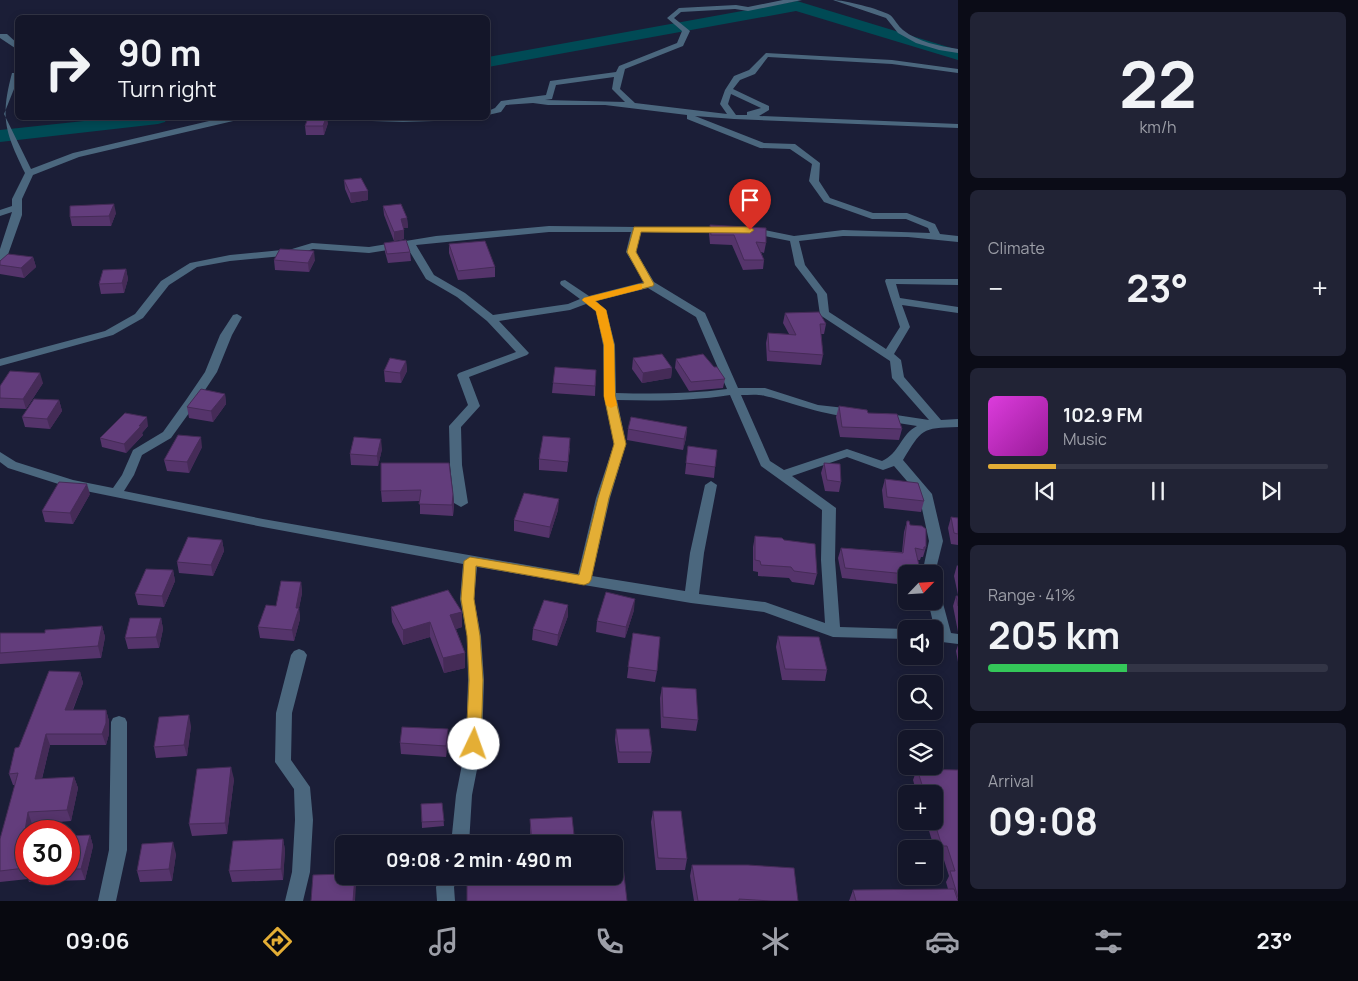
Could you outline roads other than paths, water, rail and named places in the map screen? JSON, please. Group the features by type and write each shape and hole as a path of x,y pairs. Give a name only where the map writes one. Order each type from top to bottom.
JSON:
{"street":[{"path":"632,104 616,89 622,68 680,44 686,31 670,18 679,10 736,7 741,10 799,0"},
{"path":"836,0 888,17 893,27 928,44 958,51"},
{"path":"0,36 4,36 15,45"},
{"path":"734,117 724,104 729,90 737,78 752,72 766,55 892,62 958,71"},
{"path":"490,112 498,110 504,102 533,100 549,96 553,83 619,74"},
{"path":"15,75 0,114 29,173"},
{"path":"712,126 734,117 760,113 766,108 729,90"},
{"path":"533,100 548,103 632,104 678,112 734,117 958,126"},
{"path":"678,112 763,146 792,146 816,162 814,181 827,200 872,216 907,216 932,226 936,237"},
{"path":"0,263 17,215 17,199 29,173 76,155 229,120"},
{"path":"0,213 17,208"},
{"path":"0,363 109,333 139,316 165,283 194,265 230,258 293,252 312,246 369,250 410,243 549,229 736,230 794,239 843,233 908,234 958,239"},
{"path":"637,229 631,252 650,284 702,315 765,463 829,508 828,560 834,632"},
{"path":"782,475 847,453 883,466 896,460 914,432 936,421 921,407 898,378 895,360 824,313 822,294 800,266 794,239"},
{"path":"410,243 430,277 461,295 491,319 523,353 463,375 474,406 455,426 456,465 461,503"},
{"path":"888,355 905,327 890,281 958,282"},
{"path":"565,283 601,310 609,345 610,396 620,444 604,498 584,580"},
{"path":"491,319 570,307 587,300 650,284"},
{"path":"895,301 958,310"},
{"path":"116,493 128,474 137,453 167,435 191,402 211,372 226,336 237,317"},
{"path":"610,396 663,398 701,396 734,391 765,392 817,408 929,424 958,423"},
{"path":"0,456 12,465 62,481 263,523 470,561 692,598 765,608 834,632 898,634"},
{"path":"896,460 925,494 936,541 931,565"},
{"path":"692,598 697,553 711,485"},
{"path":"461,835 464,795 474,744 476,680 474,636 467,599 470,561"},
{"path":"938,610 945,637"},
{"path":"294,901 300,872 304,820 302,787 283,762 284,713 298,655"},
{"path":"107,901 118,850 119,722"},
{"path":"446,885 446,901"}],"waterway":[{"path":"490,62 797,6 958,55"},
{"path":"0,136 140,120"}]}
